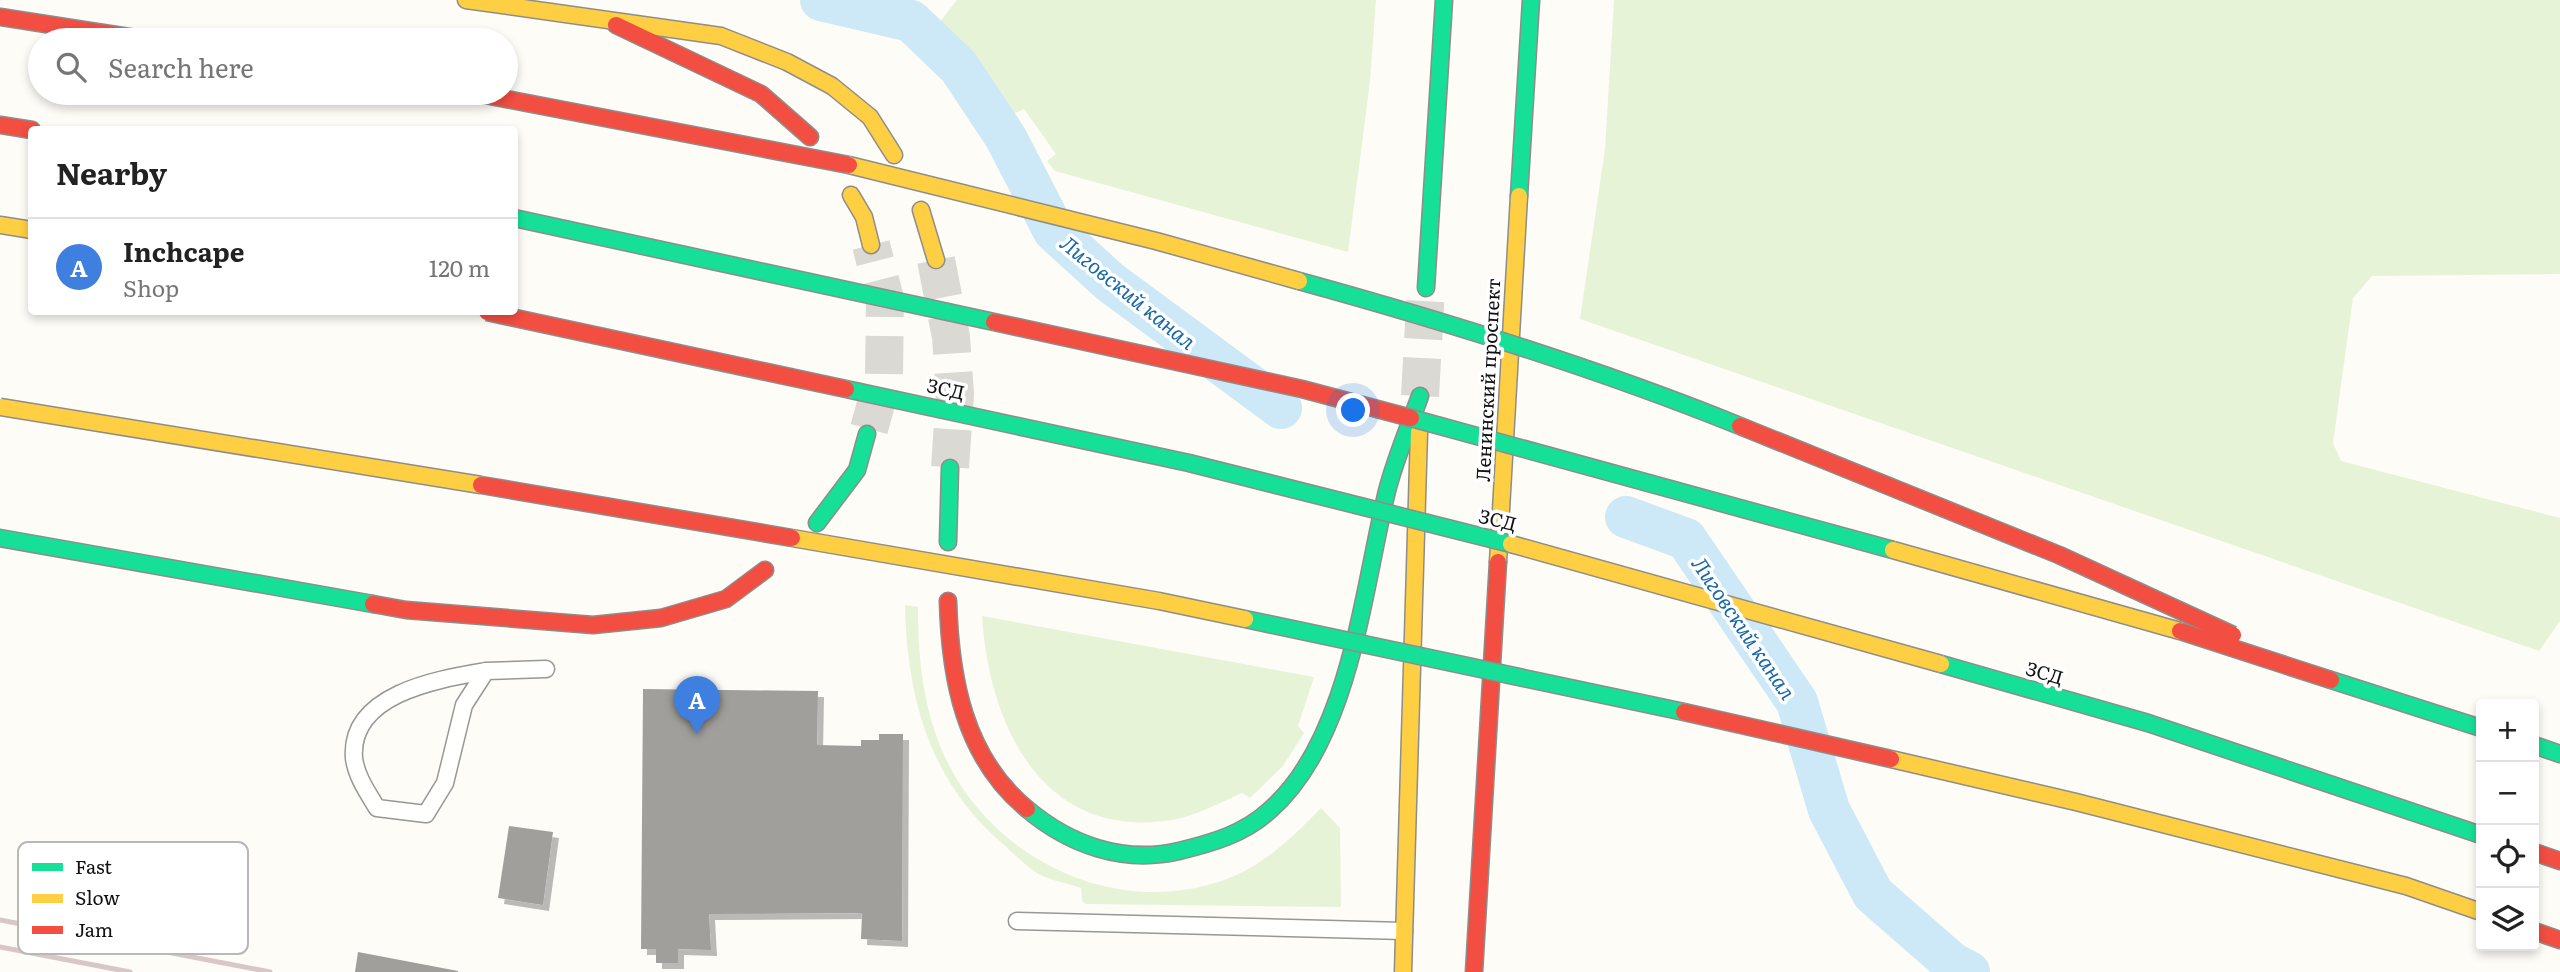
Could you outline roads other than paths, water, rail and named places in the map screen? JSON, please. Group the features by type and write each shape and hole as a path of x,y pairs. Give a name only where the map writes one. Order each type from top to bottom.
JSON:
{"main road":[{"path":"466,0 721,36 787,62 832,86 870,117 894,155"},
{"path":"1426,288 1444,0"},
{"name":"Ленинский проспект","path":"1474,972 1531,0"},
{"path":"0,17 71,28"},
{"path":"607,21 761,94 810,137"},
{"path":"518,101 811,156 1156,240 1394,307 1647,388 2059,555 2331,680"},
{"path":"0,125 28,129"},
{"path":"851,195 864,217 871,245"},
{"path":"920,210 936,260"},
{"path":"518,219 1302,390 1651,481 2173,629 2476,726"},
{"path":"0,225 28,229"},
{"name":"ЗСД","path":"501,315 1189,463 1609,569 2148,723 2476,833"},
{"path":"948,601 951,661 959,710 988,767 1022,805 1046,826 1093,849 1136,856 1183,852 1224,841 1260,818 1292,785 1309,763 1339,701 1388,488 1420,396 1402,972"},
{"path":"0,407 406,472 1159,601 1699,715 2076,802 2406,886 2476,910"},
{"path":"817,523 857,470 867,434"},
{"path":"948,542 950,468"},
{"path":"0,538 405,610 593,625 661,618 726,599 765,570"},
{"path":"2539,747 2560,754"},
{"path":"2539,854 2560,861"},
{"path":"2539,932 2560,940"}],"lane":[{"path":"486,671 464,705 445,783 426,814 377,808 362,784 354,758 361,726 390,696 437,680 486,671 545,669"},
{"path":"1017,921 1404,931"}],"waterway":[{"name":"Лиговский канал","path":"821,0 911,21 959,67 1006,138 1054,231 1110,282 1281,408"},
{"name":"Лиговский канал","path":"1626,517 1686,539 1797,702 1829,810 1873,894 1952,963 1969,972"}],"tunnel":[{"path":"869,429 884,375 885,299 871,245"},
{"path":"936,260 951,337 955,394 950,468"},
{"path":"1420,396 1426,288"}],"railway":[{"path":"0,920 18,923"},
{"path":"0,947 18,950"},
{"path":"36,954 130,972"},
{"path":"177,954 270,972"}],"place":[{"name":"Inchcape","path":"697,734"}]}
